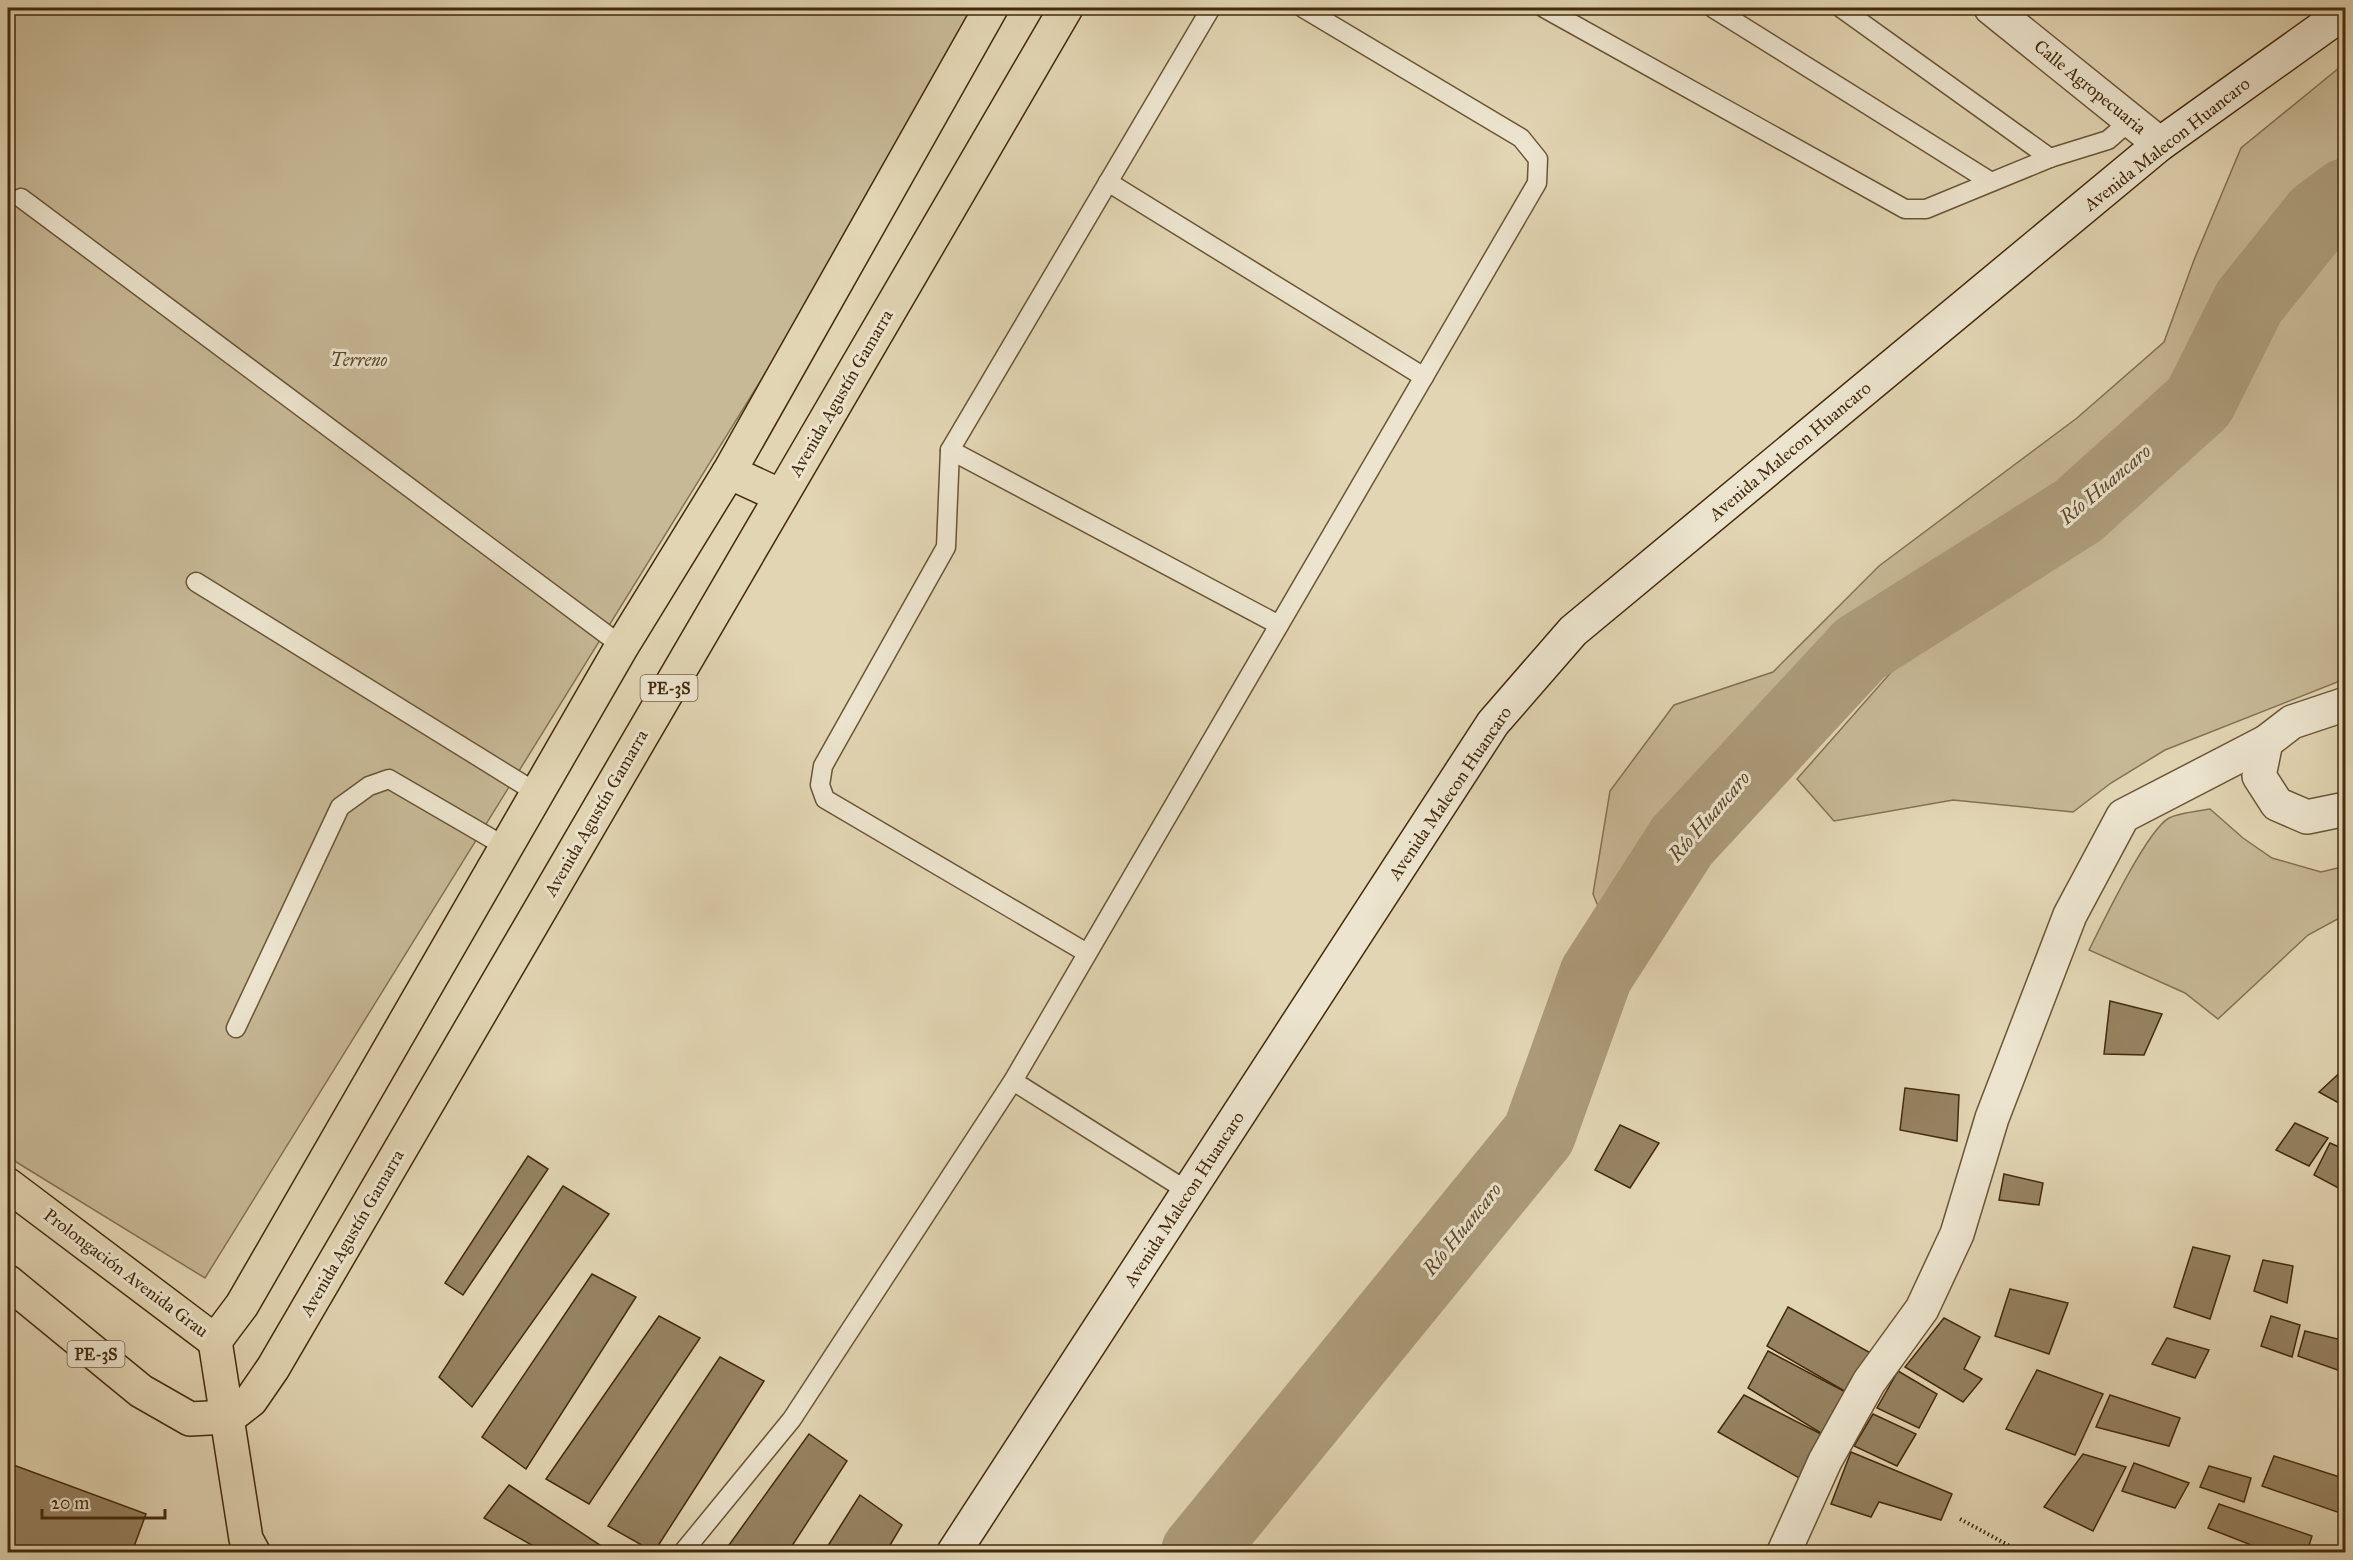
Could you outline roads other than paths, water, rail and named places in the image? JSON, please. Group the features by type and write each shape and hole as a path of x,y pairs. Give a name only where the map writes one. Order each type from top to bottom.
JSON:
{"main road":[{"path":"246,1548 239,1408 216,1341 242,1305 622,646 729,472 992,8"},
{"name":"Avenida Agustín Gamarra","path":"239,1408 279,1358 1066,8"},
{"path":"729,472 781,496"},
{"name":"Prolongación Avenida Grau","path":"8,1185 216,1341"},
{"name":"PE-3S","path":"8,1281 141,1391 190,1419 239,1408"}],"street":[{"name":"Calle Agropecuaria","path":"1991,8 2160,144"},
{"name":"Avenida Malecon Huancaro","path":"954,1552 1493,723 1573,631 2160,144 2346,11"},
{"path":"1784,1552 1825,1461 1869,1382 1922,1309 1957,1234 1992,1118 2070,915 2123,816 2266,742 2292,722 2346,704"},
{"path":"2266,742 2259,776 2277,804 2307,817 2346,808"}],"lane":[{"path":"1087,953 825,799 820,785 823,766 946,547 950,450 1211,8"},
{"path":"682,1552 792,1419 1013,1081 1537,183 1538,159 1521,138 1303,8"},
{"path":"1544,8 1905,209 1926,209 2050,158 2108,140 2131,120"},
{"path":"1713,8 1991,182"},
{"path":"1841,8 2050,158"},
{"path":"1108,182 1424,377"},
{"path":"21,198 622,646"},
{"path":"950,450 1279,625"},
{"path":"196,582 537,793"},
{"path":"236,1028 340,807 369,786 389,779 506,847"},
{"path":"1013,1081 1189,1192"}],"waterway":[{"name":"Río Huancaro","path":"1198,1552 1539,1134 1596,975 1682,841 1860,649 2078,511 2199,402 2249,302 2318,216 2346,195"}],"park label":[{"name":"Terreno","path":"359,360"}]}
